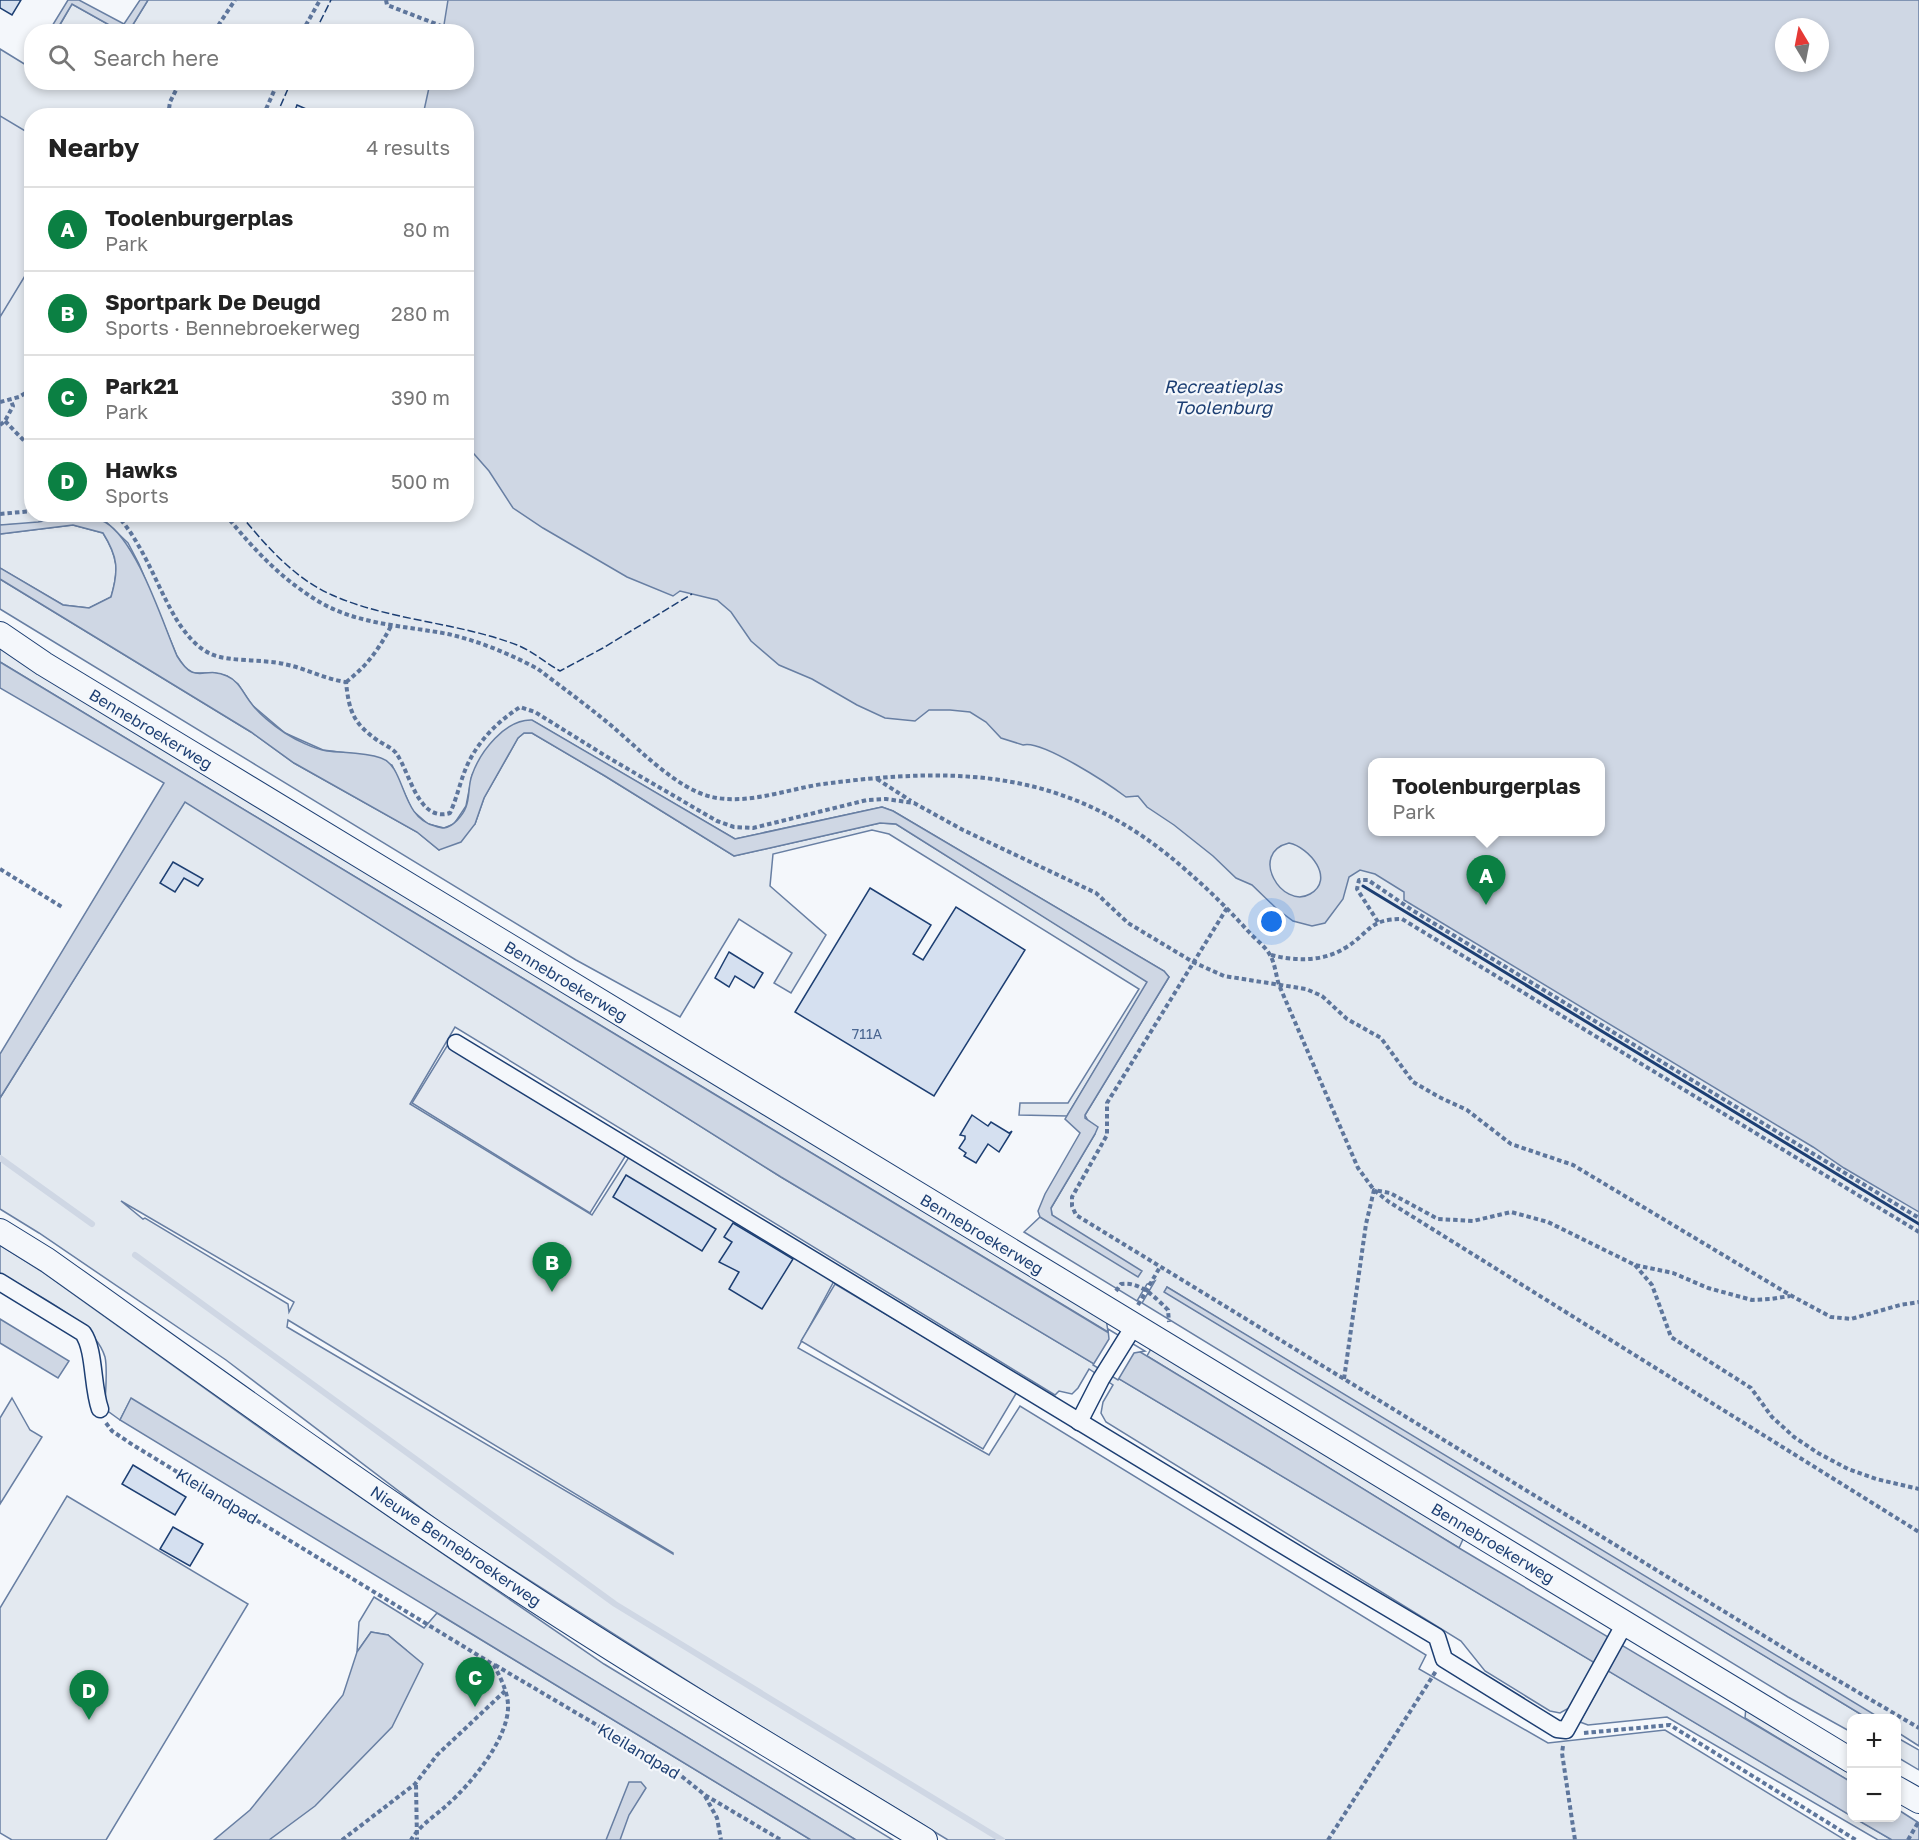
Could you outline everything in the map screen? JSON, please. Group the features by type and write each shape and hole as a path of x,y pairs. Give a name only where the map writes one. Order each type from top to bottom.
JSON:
{"street":[{"name":"Bennebroekerweg","path":"0,634 44,664 1133,1323 1623,1630 1847,1759"},
{"path":"456,1043 1437,1637 1444,1659 1557,1729 1566,1730 1623,1630"},
{"name":"Nieuwe Bennebroekerweg","path":"0,1231 47,1260 342,1469 494,1573 647,1670 925,1840"},
{"path":"0,1282 82,1333 89,1344 94,1395 100,1409"},
{"path":"1079,1422 1133,1323"},
{"path":"1901,1791 1919,1802"}],"path":[{"path":"219,24 235,0"},
{"path":"306,24 320,0"},
{"path":"386,0 387,5 436,24"},
{"path":"169,108 176,90"},
{"path":"267,108 274,90"},
{"path":"0,402 11,400 24,393"},
{"path":"0,425 5,421 13,406 11,400"},
{"path":"5,421 24,441"},
{"path":"0,514 24,512"},
{"path":"123,522 130,530 178,621 192,641 210,654 226,658 286,664 329,680 346,682 363,669 379,649 391,626"},
{"path":"231,522 255,551 296,586 324,604 354,616 391,626 449,634 515,657 538,669 661,767 699,794 732,799 750,798 821,784 908,775 988,778 1028,784 1077,799 1133,829 1164,851 1227,908 1270,955 1279,985 1358,1168 1374,1190 1389,1202 1919,1532"},
{"path":"346,682 348,701 354,719 373,737 396,753 420,799 430,811 441,816 450,813 466,767 477,747 496,725 520,707 535,712 697,810 734,828 753,828 867,800 886,799 914,803"},
{"path":"875,778 963,830 1096,893 1128,923 1192,962 1224,976 1306,989 1322,996 1347,1019 1381,1038 1413,1082 1467,1110 1511,1144 1573,1165 1790,1295 1832,1317 1851,1319 1919,1302"},
{"path":"0,869 62,907"},
{"path":"1378,922 1357,889 1359,880 1368,880 1412,910 1919,1218"},
{"path":"1227,908 1112,1095 1106,1112 1107,1135 1072,1197 1072,1206 1076,1215 1810,1664 1919,1728"},
{"path":"1270,955 1305,960 1324,956 1344,949 1378,922 1386,919 1402,919 1919,1232"},
{"path":"1374,1190 1390,1193 1438,1219 1473,1221 1511,1212 1548,1222 1635,1265 1672,1273 1708,1288 1752,1300 1790,1295"},
{"path":"1344,1379 1370,1202 1374,1190"},
{"path":"1635,1265 1652,1285 1671,1337 1751,1388 1772,1417 1794,1437 1848,1469 1876,1479 1919,1489"},
{"path":"1133,1323 1146,1291 1160,1267"},
{"path":"1115,1291 1122,1284 1129,1283 1146,1291 1168,1310 1170,1324"},
{"name":"Kleilandpad","path":"100,1409 106,1424 112,1431 133,1445 494,1665 675,1771 705,1795 781,1840"},
{"path":"1328,1840 1444,1659"},
{"path":"411,1840 416,1832 450,1803 487,1760 506,1722 508,1705 494,1665"},
{"path":"342,1840 416,1784 437,1755 505,1691"},
{"path":"1575,1840 1562,1753 1566,1730 1586,1733 1670,1725 1856,1840"},
{"path":"416,1784 417,1840"},
{"path":"705,1795 717,1818 721,1840"},
{"path":"1908,1840 1919,1821"}],"shaded area":[{"name":"Recreatieplas Toolenburg","path":"148,0 1919,0 1919,1746 1901,1735 1901,1714 1867,1714 1167,1287 1165,1292 1860,1714 1847,1714 1847,1730 1788,1697 1142,1303 1155,1281 1147,1284 1137,1301 1024,1232 1040,1217 1112,1260 1052,1215 1051,1208 1095,1134 1085,1115 1169,977 1164,971 893,811 882,807 735,839 535,722 492,742 472,775 466,806 454,824 444,828 428,824 412,810 392,765 363,755 323,750 285,733 252,705 238,684 227,676 215,673 193,673 185,668 177,656 128,543 106,522 474,522 474,108 24,108 24,522 79,522 0,525 0,49 24,64 24,90 474,90 474,24 133,24"},
{"path":"72,4 108,24 61,24"},
{"path":"0,116 24,130 24,278 0,317"},
{"path":"73,525 103,533 112,549 116,571 111,597 89,608 63,605 0,568 0,534"},
{"path":"0,579 251,732 294,763 417,832 439,850 475,824 484,798 518,738 524,733 532,733 734,856 880,823 896,824 1148,982 1067,1116 1019,1115 1020,1103 1068,1103 1139,989 889,834 872,830 773,854 770,886 826,935 791,993 774,983 792,953 739,919 680,1017 576,960 0,609"},
{"path":"0,648 1106,1318 1108,1332 0,662"},
{"path":"185,801 781,1177 1847,1813 1847,1822 1667,1717 1588,1725 1580,1722 1603,1680 1592,1673 1569,1708 1560,1713 1550,1711 1485,1671 1461,1641 1106,1422 1101,1413 1103,1402 1113,1385 1089,1369 1072,1394 1059,1391 1055,1395 455,1027 410,1104 592,1215 629,1157 834,1281 798,1348 989,1455 1020,1406 1426,1655 1419,1669 1548,1743 1665,1730 1845,1840 948,1840 708,1694 446,1527 226,1360 0,1209 0,1098","holes":["121,1201 294,1302 289,1312 288,1304 145,1218 143,1219","288,1320 673,1553 287,1327"]},
{"path":"447,1046 626,1155 590,1213 412,1103"},
{"path":"0,1245 41,1271 274,1438 604,1664 893,1840 856,1840 131,1399 120,1420 105,1409 106,1362 99,1344 75,1319 0,1273"},
{"path":"835,1284 1017,1392 983,1449 801,1341"},
{"path":"1152,1347 1464,1537 1459,1548 1147,1356"},
{"path":"12,1398 30,1430 42,1437 0,1504 0,1418"},
{"path":"67,1496 248,1604 106,1840 12,1840 0,1833 0,1608"},
{"path":"374,1597 424,1628 437,1613 811,1840 229,1840 406,1650 388,1635 371,1632 357,1652 359,1622"},
{"path":"1746,1707 1847,1769 1847,1780 1745,1718"},
{"path":"1901,1740 1919,1750 1919,1770 1901,1759"},
{"path":"1847,1822 1862,1822 1892,1840 1878,1840"}],"water":[{"path":"68,0 79,0 124,24 108,24 72,4 60,24 53,24"},
{"path":"140,0 148,0 133,24 124,24"},
{"name":"Recreatieplas Toolenburg","path":"448,0 1919,0 1919,1212 1404,900 1404,892 1375,874 1360,870 1349,877 1343,899 1325,923 1312,926 1293,921 1252,885 1236,878 1213,856 1147,807 1138,796 1126,797 1075,764 1044,749 1001,738 986,722 970,712 929,710 915,721 885,718 812,679 779,665 751,641 731,612 717,600 680,591 673,596 627,577 513,508 489,471 474,454 474,108 425,108 428,90 474,90 474,24 444,24","holes":["1289,843 1311,857 1320,872 1317,888 1310,894 1299,897 1280,888 1270,868 1271,857 1277,849"]},
{"path":"38,522 105,522 128,546 147,583 177,656 189,671 219,673 231,678 266,719 305,744 327,751 374,756 389,763 415,813 424,821 435,826 447,827 463,814 476,766 495,738 512,725 532,720 735,839 882,807 893,811 1164,971 1169,977 1085,1115 1085,1118 1098,1127 1051,1208 1052,1215 1142,1271 1138,1277 1040,1217 1038,1211 1045,1194 1080,1133 1065,1119 1147,982 896,824 880,823 734,856 532,733 524,733 518,738 484,798 475,824 461,842 439,850 417,832 294,763 251,732 0,579 0,568 63,605 89,608 111,597 115,579 116,564 112,549 103,533 73,525 0,534 0,525"},
{"path":"0,662 1203,1390 1459,1548 1847,1780 1847,1814 781,1177 185,802 0,1098 0,1054 164,783 0,688"},
{"path":"1167,1287 1873,1714 1860,1714 1164,1292"},
{"path":"0,1319 69,1361 58,1378 0,1343"},
{"path":"131,1398 856,1840 811,1840 120,1420"},
{"path":"371,1632 388,1635 423,1664 392,1727 315,1806 269,1840 214,1840 250,1810 343,1695 357,1652"},
{"path":"629,1782 641,1782 646,1788 629,1815 620,1840 606,1840"},
{"path":"1901,1812 1919,1823 1919,1840 1892,1840 1861,1822 1901,1822"}],"pier":[{"path":"1108,1329 1145,1351 1134,1353 1118,1380 1093,1365 1109,1339"}],"building":[{"path":"0,0 21,0 12,15 0,8"},
{"path":"173,862 203,879 198,886 184,878 175,892 160,883"},
{"path":"870,888 931,925 913,954 923,960 956,907 1025,950 934,1096 795,1012"},
{"path":"729,952 763,973 754,988 735,976 729,987 715,978"},
{"path":"972,1115 988,1126 991,1122 1009,1133 1012,1131 999,1152 988,1144 976,1163 964,1156 966,1153 959,1148 965,1139 965,1136 960,1135"},
{"path":"626,1175 716,1229 702,1251 613,1197"},
{"path":"733,1223 793,1259 762,1309 729,1289 739,1272 719,1262 732,1242 724,1237"},
{"path":"133,1465 186,1497 175,1515 122,1484"},
{"path":"173,1527 203,1544 190,1566 160,1549"}],"waterway":[{"path":"0,1158 92,1224"},
{"path":"135,1255 615,1604 1002,1840"}],"fence":[{"path":"319,24 331,0"},
{"path":"280,108 287,90"},
{"path":"247,522 293,571 332,595 377,611 494,637 523,648 560,671 692,594"}],"wall":[{"path":"1363,886 1919,1224"}],"place":[{"name":"Toolenburgerplas","path":"1486,905"},
{"name":"Sportpark De Deugd","path":"552,1292"},
{"name":"Park21","path":"475,1707"},
{"name":"Hawks","path":"89,1720"}]}
